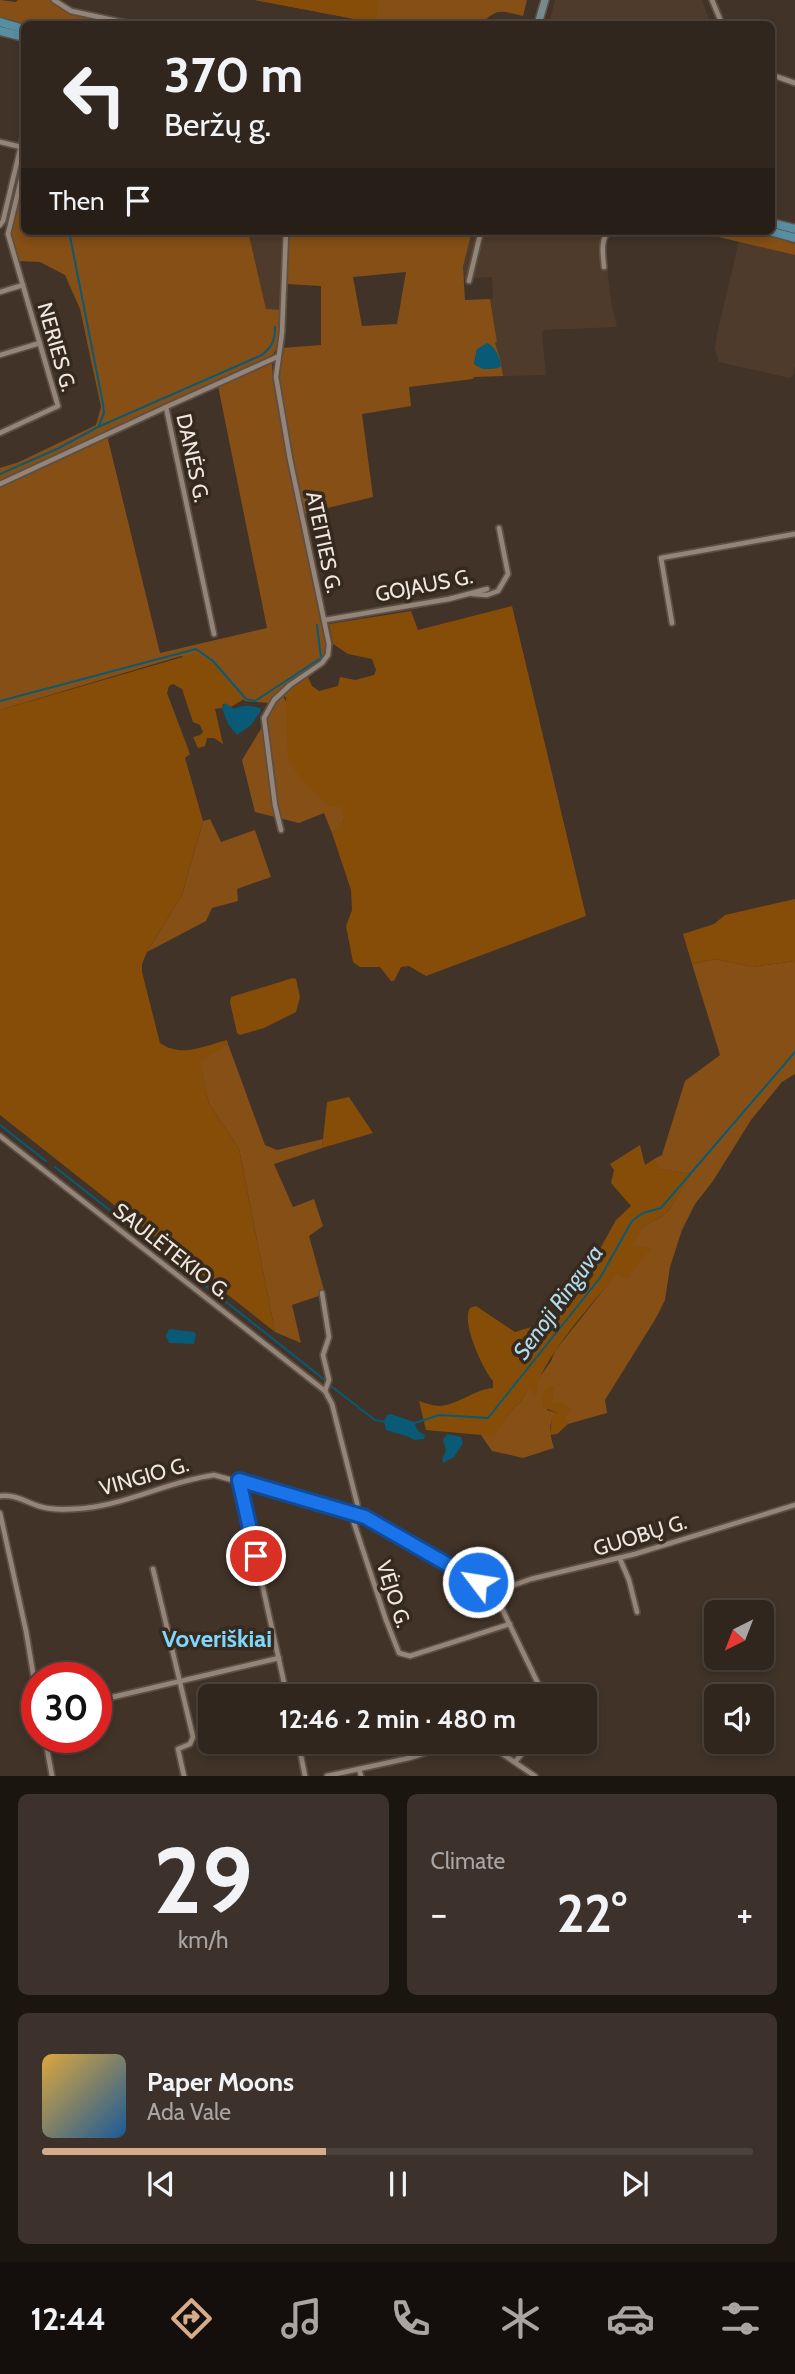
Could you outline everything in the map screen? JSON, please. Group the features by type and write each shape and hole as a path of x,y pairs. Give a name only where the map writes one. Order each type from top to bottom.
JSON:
{"main road":[{"path":"539,21 545,0"},
{"path":"0,22 21,28"},
{"path":"0,31 21,36"},
{"path":"775,224 795,229"},
{"path":"775,233 795,238"}],"street":[{"path":"54,0 71,11 117,21"},
{"path":"712,0 721,21"},
{"path":"775,76 795,83"},
{"path":"0,142 20,147"},
{"path":"0,225 21,144"},
{"name":"NERIES G.","path":"0,433 58,406 8,234 21,180"},
{"name":"ATEITIES G.","path":"281,830 275,805 264,718 274,700 325,660 329,644 290,459 276,377 282,332 286,235"},
{"path":"469,281 480,235"},
{"path":"604,267 603,241 607,235"},
{"path":"0,292 23,285"},
{"path":"0,355 40,344"},
{"name":"DANĖS G.","path":"214,634 166,407 277,357"},
{"path":"0,484 166,407"},
{"path":"469,593 487,596 498,591 508,574 499,528"},
{"path":"672,624 661,558 795,534"},
{"name":"GOJAUS G.","path":"325,620 449,599 487,589"},
{"name":"SAULĖTEKIO G.","path":"0,1136 326,1391"},
{"path":"322,1293 329,1337 323,1355 329,1380 326,1391 332,1404 354,1491 356,1514"},
{"name":"VINGIO G.","path":"0,1496 14,1496 42,1507 68,1509 111,1503 197,1477 214,1475 376,1521 494,1592"},
{"path":"239,1480 285,1684"},
{"name":"GUOBŲ G.","path":"494,1592 531,1580 620,1559 795,1505"},
{"path":"0,1513 31,1662"},
{"name":"VĖJO G.","path":"356,1514 354,1523 399,1653 410,1656 510,1624"},
{"path":"620,1559 629,1580 636,1612"},
{"path":"153,1569 193,1737 190,1744 178,1749 184,1776"},
{"path":"494,1592 538,1684"},
{"path":"112,1696 279,1658"},
{"path":"48,1753 52,1776"},
{"path":"301,1754 305,1776"},
{"path":"327,1776 422,1754"},
{"path":"503,1754 535,1776"},
{"path":"515,1762 521,1754"},
{"path":"359,1769 360,1776"}],"shaded area":[{"path":"0,0 50,0 69,13 100,21 21,21 21,24 0,18"},
{"path":"255,0 527,0 523,16 500,12 485,21 367,21"},
{"path":"255,0 379,0 375,21"},
{"path":"555,0 702,0 710,21 550,21"},
{"path":"21,194 21,235 249,235 266,309 281,310 280,336 274,353 270,358 106,431 160,653 267,628 218,386 272,363 285,447 325,638 325,654 318,663 274,696 269,703 245,701 213,665 181,656 0,710 0,468 19,462 96,425 101,407 80,309 65,275 40,262 18,261 11,233"},
{"path":"249,235 284,235 281,310 266,310"},
{"path":"289,235 471,235 463,267 465,300 490,299 497,342 495,343 500,358 503,376 474,377 409,387 411,406 362,414 373,497 303,514 278,371 282,348 321,345 321,286 287,284","holes":["406,272 397,324 362,326 353,277","477,349 496,352 500,362 498,368 489,369 474,364"]},
{"path":"471,235 607,235 604,242 617,327 544,330 542,333 546,375 503,376 495,343 497,342 490,299 493,298 492,277 463,279 463,267"},
{"path":"710,235 767,235 795,244 795,255"},
{"path":"739,241 795,255 795,366 790,378 719,362 715,349 717,334"},
{"path":"512,606 586,916 426,976 409,966 401,967 394,981 391,981 380,967 360,967 353,962 346,926 352,910 351,890 332,833 343,822 343,811 341,807 328,806 300,778 288,759 286,698 282,694 308,677 312,686 319,691 338,686 340,677 355,680 374,675 376,670 372,659 348,654 333,644 329,624 411,611 418,630"},
{"path":"193,654 214,665 244,699 231,707 223,704 222,708 215,709 223,744 214,738 207,738 205,746 198,748 193,737 203,732 200,725 193,722 182,689 173,684 169,686 167,693 190,754 185,758 203,821 182,895 147,952 142,972 160,1043 176,1050 184,1050 227,1040 228,1044 200,1061 209,1104 239,1149 275,1332 0,1115 0,710"},
{"path":"282,694 344,811 342,824 332,833 324,813 299,823 255,812 242,760"},
{"path":"210,819 221,842 255,830 271,877 237,889 238,901 212,908 206,921 147,952 182,895 203,821"},
{"path":"795,899 795,961 752,967 716,959 692,964 683,934 714,924 725,915"},
{"path":"716,959 752,967 795,961 795,1074 782,1082 751,1120 713,1181 695,1204 682,1230 670,1267 665,1300 605,1400 607,1413 568,1424 551,1403 554,1386 547,1410 557,1413 551,1425 554,1448 523,1458 492,1451 481,1435 493,1435 520,1403 527,1390 531,1390 555,1351 616,1274 650,1249 632,1246 643,1226 669,1210 691,1174 659,1169 654,1159 662,1155 685,1081 720,1055 692,964"},
{"path":"296,979 300,997 296,1012 264,1028 240,1035 237,1033 231,997"},
{"path":"228,1044 265,1145 277,1150 323,1139 322,1148 274,1164 293,1207 314,1199 323,1226 309,1236 325,1294 292,1305 301,1343 275,1332 239,1149 209,1104 199,1060"},
{"path":"349,1097 373,1133 322,1148 327,1102"},
{"path":"640,1145 645,1165 654,1159 660,1169 692,1174 669,1210 643,1226 633,1246 651,1248 628,1279 616,1275 556,1350 539,1381 537,1393 534,1396 531,1390 527,1390 493,1436 426,1430 419,1401 440,1406 493,1388 493,1381 470,1334 470,1308 476,1306 515,1332 557,1319 594,1275 589,1269 616,1220 631,1206 611,1183 614,1170 610,1164"},
{"path":"554,1385 552,1403 562,1403 572,1409 565,1417 568,1424 557,1434 550,1435 552,1417 557,1413 543,1407 542,1397 546,1388"}],"water":[{"path":"487,343 499,356 501,366 498,368 483,369 474,364 477,349"},
{"path":"225,703 234,709 250,706 260,708 261,711 251,725 237,735 228,724 222,708"},
{"path":"169,1329 194,1332 194,1344 169,1343 166,1336"},
{"path":"387,1415 414,1422 418,1431 425,1435 424,1439 414,1440 386,1430 384,1422"},
{"path":"448,1434 461,1437 463,1443 454,1457 443,1463 446,1451 443,1439"}],"waterway":[{"path":"70,235 103,404 104,413 99,425"},
{"path":"0,474 57,449 98,427 262,355 273,342 275,327"},
{"path":"0,701 196,649 213,661 246,699 255,701 321,658 317,625"},
{"name":"Senoji Ringuva","path":"415,1423 439,1415 488,1418 600,1278 632,1221 643,1213 661,1208 795,1052"},
{"name":"Senoji Ringuva","path":"0,1125 46,1161"},
{"name":"Senoji Ringuva","path":"55,1167 325,1380"},
{"name":"Senoji Ringuva","path":"331,1386 375,1420 385,1422"}],"district":[{"name":"Voveriškiai","path":"217,1638"}],"route":[{"path":"256,1556 239,1480 376,1521 478,1582"}]}
